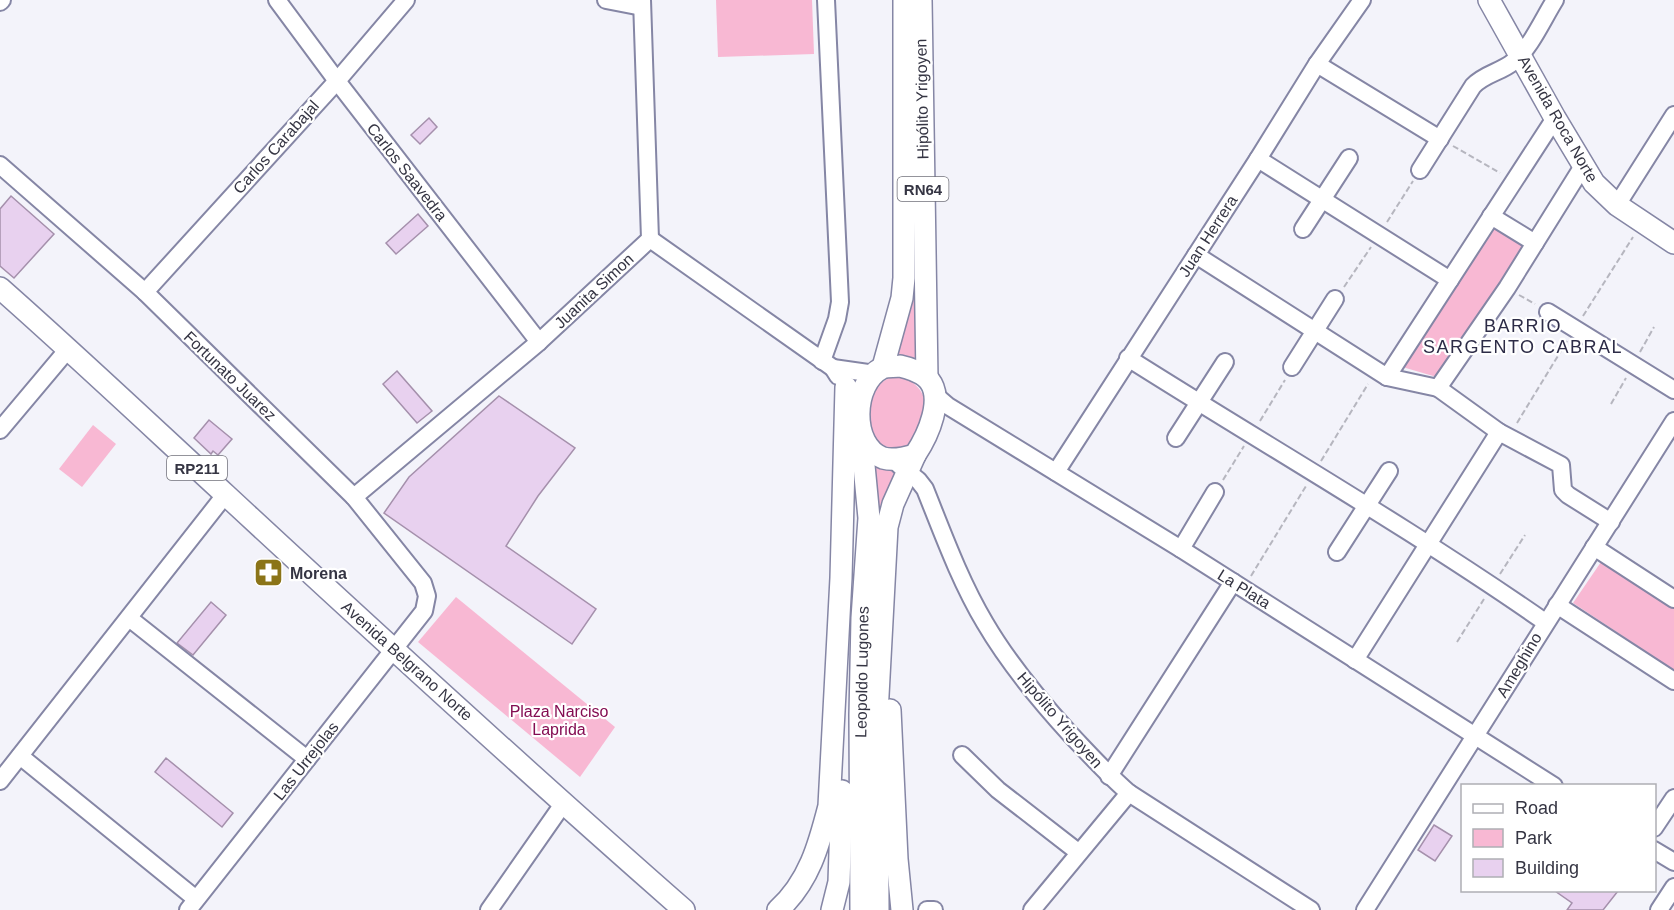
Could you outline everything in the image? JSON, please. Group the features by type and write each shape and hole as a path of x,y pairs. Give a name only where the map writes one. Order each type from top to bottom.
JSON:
{"main road":[{"name":"Hipólito Yrigoyen","path":"879,370 902,298 904,278 904,0"},
{"name":"Hipólito Yrigoyen","path":"921,0 930,386"},
{"name":"Avenida Roca Norte","path":"1489,0 1583,166 1603,194 1674,243"},
{"name":"Avenida Belgrano Norte","path":"0,288 69,348 225,495 563,804 684,910"},
{"path":"879,370 900,366 913,369 930,386"},
{"name":"RN64","path":"860,427 862,396 879,370"},
{"name":"RN64","path":"912,463 928,434 933,417 930,386"},
{"path":"778,910 800,885 810,868 820,842 831,789 841,578 846,387"},
{"path":"860,427 875,453 889,459 902,459 912,463"},
{"name":"Leopoldo Lugones","path":"860,427 869,518 862,618 878,910"},
{"name":"Leopoldo Lugones","path":"861,910 869,715 882,608 887,527 893,504 912,463"},
{"path":"882,608 902,910"},
{"path":"832,910 839,882 843,716 862,618"},
{"path":"831,789 840,839"}],"street":[{"name":"Carlos Saavedra","path":"277,0 539,342"},
{"name":"Carlos Carabajal","path":"145,292 337,81 406,0"},
{"path":"606,0 642,3 650,239 828,365 846,387 860,427"},
{"path":"826,0 840,302 828,365"},
{"name":"Juan Herrera","path":"1056,472 1317,64 1362,0"},
{"path":"1420,170 1479,80 1511,64 1521,56 1555,0"},
{"path":"1317,64 1440,139"},
{"path":"1617,205 1674,116"},
{"path":"1387,377 1555,118"},
{"path":"1303,229 1349,158"},
{"path":"1258,159 1450,280"},
{"name":"Fortunato Juarez","path":"0,165 145,292 354,497 423,584 427,596 424,611"},
{"path":"1438,388 1507,288 1583,166"},
{"path":"1491,216 1535,243"},
{"name":"Juanita Simon","path":"354,497 539,342 650,239"},
{"path":"1196,255 1387,377 1438,388 1499,432 1561,465 1563,490 1611,522"},
{"path":"1292,367 1335,299"},
{"path":"1548,312 1674,390"},
{"path":"0,430 69,348"},
{"path":"1128,358 1493,585 1545,622"},
{"path":"1176,438 1225,362"},
{"path":"828,365 851,372 879,370"},
{"name":"La Plata","path":"930,386 948,406 1181,549 1551,784"},
{"name":"Ameghino","path":"1365,910 1674,421"},
{"path":"1355,660 1499,432"},
{"name":"Hipólito Yrigoyen","path":"912,463 965,585 984,622 1034,694 1109,776 1130,793 1311,910"},
{"path":"1337,552 1389,471"},
{"path":"1181,549 1215,492"},
{"path":"0,781 225,495"},
{"path":"1594,547 1674,599"},
{"path":"1109,776 1233,582"},
{"path":"1557,605 1674,681"},
{"name":"Las Urrejolas","path":"192,905 424,611"},
{"path":"129,618 307,759"},
{"path":"962,755 998,790 1078,852"},
{"path":"20,756 192,905"},
{"path":"1032,910 1078,852 1130,793"},
{"path":"1656,825 1674,798"},
{"path":"489,910 563,804"},
{"path":"1656,851 1674,862"},
{"path":"1659,910 1674,887"},
{"path":"927,910 934,910"}],"path":[{"path":"1440,139 1514,181"},
{"path":"1507,288 1548,312"}],"green space":[{"path":"716,0 812,0 814,54 718,57"},
{"path":"1490,224 1524,246 1440,378 1399,366"},
{"path":"915,276 915,358 898,355"},
{"path":"897,376 913,383 921,391 925,408 915,441 894,448 885,446 877,440 871,426 870,410 873,394 877,388 882,382"},
{"path":"93,425 116,444 82,487 59,469"},
{"path":"871,463 897,470 881,503 876,526"},
{"path":"1601,562 1674,609 1674,670 1573,603"},
{"name":"Plaza Narciso Laprida","path":"456,597 615,727 580,777 418,642"}],"building":[{"path":"429,118 437,127 420,144 411,135"},
{"path":"11,196 54,234 14,278 0,266 0,209"},
{"path":"418,214 428,226 396,254 386,243"},
{"path":"397,371 432,411 417,423 383,384"},
{"path":"499,396 575,448 538,496 506,546 596,609 572,644 384,513 409,477"},
{"path":"209,420 232,439 218,455 213,451 211,454 194,438"},
{"path":"211,602 226,615 193,655 177,643"},
{"path":"166,758 233,813 222,827 155,772"},
{"path":"1434,825 1452,836 1435,861 1418,850"},
{"path":"1556,892 1617,892 1603,910 1567,910 1572,903"}],"place":[{"name":"Morena","path":"269,573"}],"district":[{"name":"BARRIO SARGENTO CABRAL","path":"1523,336"}]}
